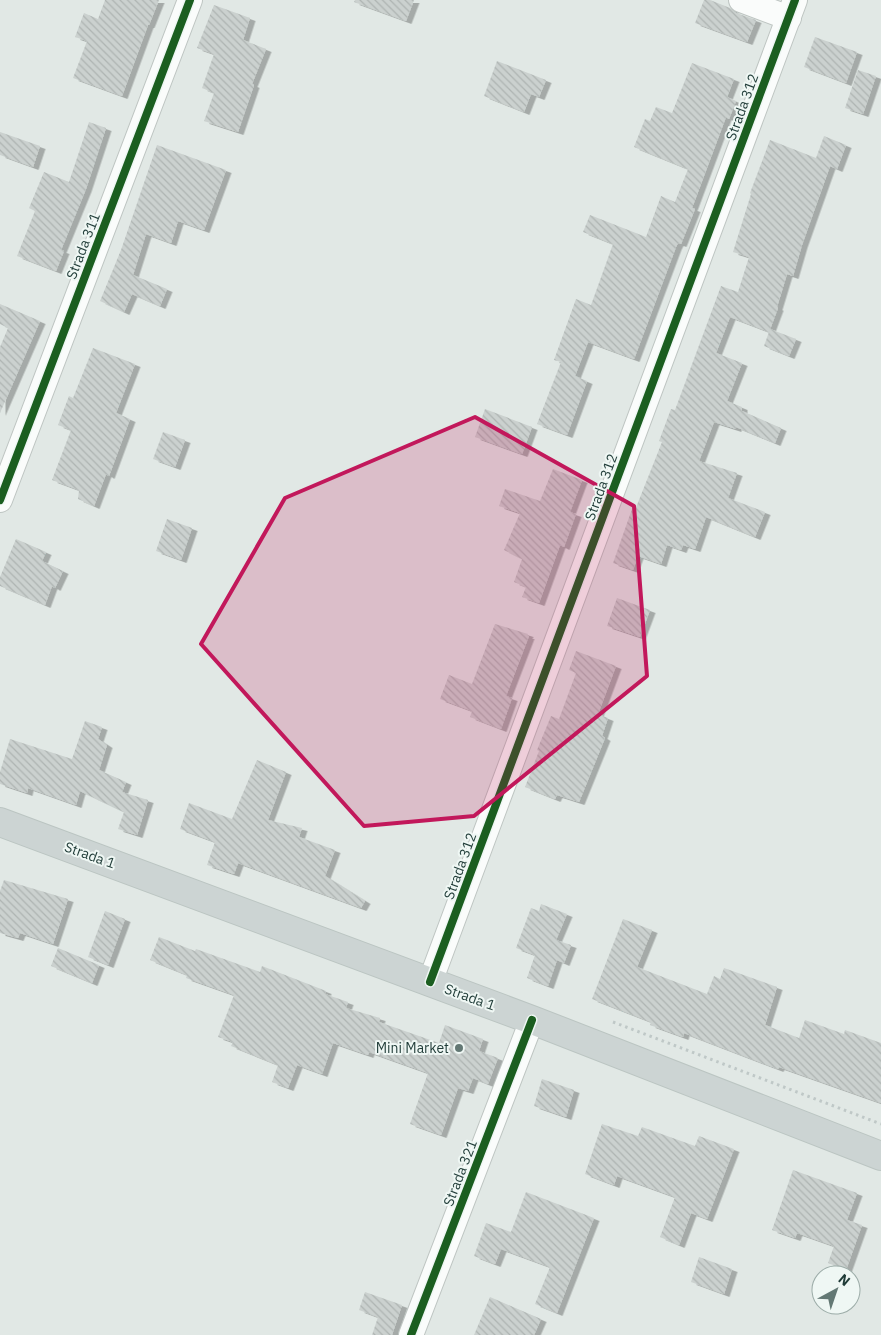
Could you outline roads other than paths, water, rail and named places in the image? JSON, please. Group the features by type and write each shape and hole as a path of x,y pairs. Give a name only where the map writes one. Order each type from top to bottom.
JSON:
{"main road":[{"name":"Strada 1","path":"0,822 532,1020 881,1156"}],"street":[{"name":"Strada 311","path":"0,500 190,0"},
{"path":"741,0 792,9"},
{"name":"Strada 312","path":"430,982 792,9"},
{"name":"Strada 321","path":"411,1335 532,1020"}],"place":[{"name":"Mini Market","path":"459,1048"}]}
